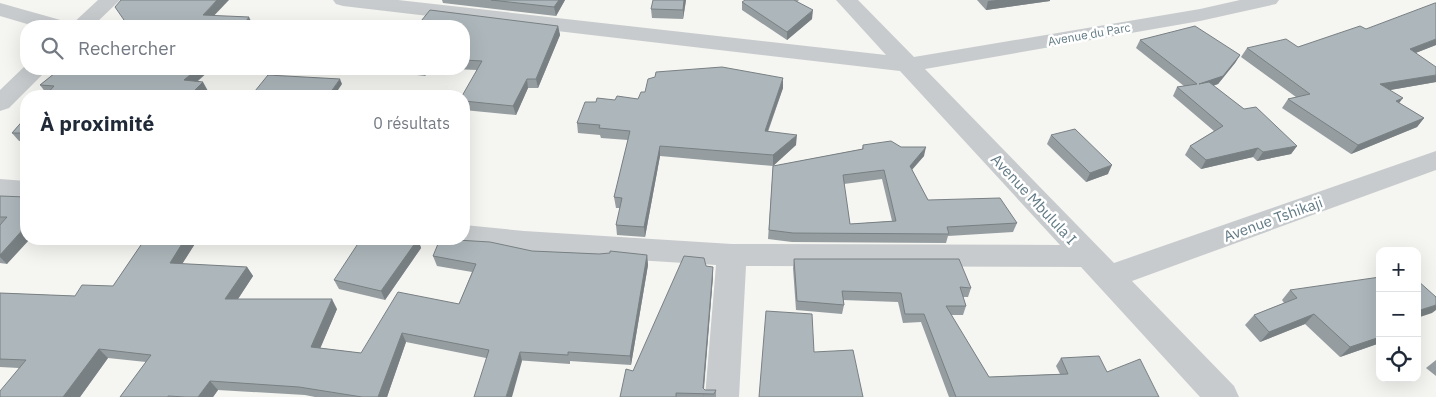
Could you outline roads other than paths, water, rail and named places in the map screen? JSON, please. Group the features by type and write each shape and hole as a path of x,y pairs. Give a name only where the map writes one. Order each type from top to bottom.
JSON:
{"street":[{"path":"88,20 110,0"},
{"name":"Avenue du Parc","path":"343,0 909,65 1200,16 1268,0"},
{"name":"Avenue Mbulula I","path":"846,0 909,65 1086,256 1110,277 1222,397"},
{"path":"0,9 36,20"},
{"path":"0,103 30,75"},
{"name":"Avenue Tshikaji","path":"1110,277 1436,160"},
{"path":"0,189 20,191"},
{"path":"470,237 524,242 732,255 1086,256"},
{"path":"722,397 732,255"}]}
